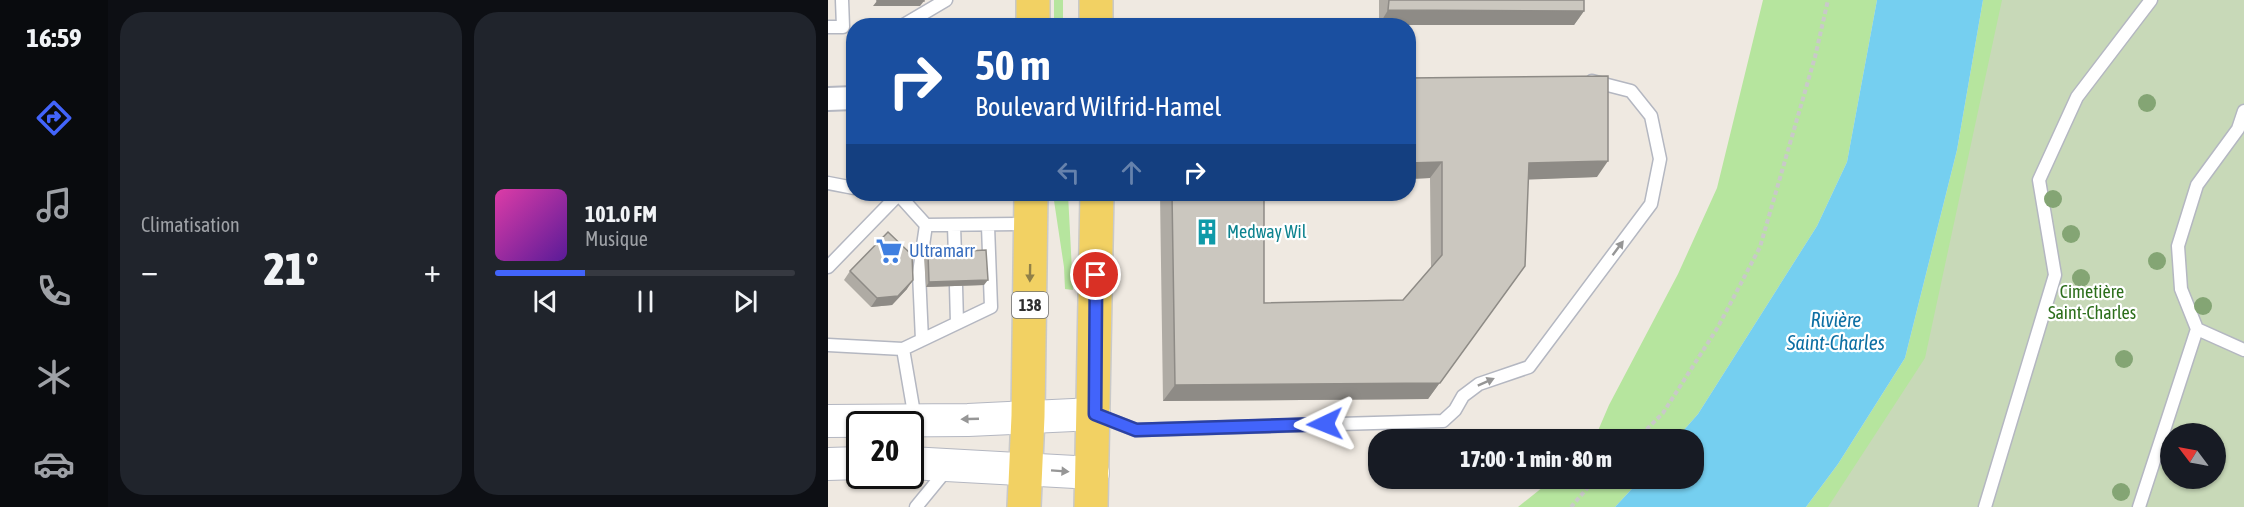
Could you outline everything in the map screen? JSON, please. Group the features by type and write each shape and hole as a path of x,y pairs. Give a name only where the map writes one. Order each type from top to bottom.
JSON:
{"main road":[{"path":"1033,0 1033,18"},
{"path":"1096,0 1096,18"},
{"path":"1091,507 1095,414 1097,201"},
{"name":"138","path":"1023,507 1028,416 1031,209"},
{"path":"924,419 1095,414"},
{"path":"828,421 846,421"},
{"path":"828,464 846,463"},
{"path":"924,463 1093,473"}],"street":[{"path":"828,99 846,98"}],"lane":[{"path":"842,0 846,18"},
{"path":"916,18 946,0"},
{"path":"1985,507 2055,275 2039,180 2077,97 2151,0"},
{"path":"828,27 846,27"},
{"path":"1095,414 1136,430 1443,421 1455,410 1463,396 1479,384 1530,366 1652,204 1660,159 1651,116 1631,91 1578,78"},
{"path":"2139,507 2197,328 2181,289 2178,246 2197,185 2238,129 2244,111"},
{"path":"828,183 846,186"},
{"path":"828,267 889,201"},
{"path":"902,201 926,225 988,226 1031,209"},
{"path":"922,340 919,273 926,225"},
{"path":"954,226 955,256"},
{"path":"828,345 903,350 991,307 988,226"},
{"path":"956,286 957,323"},
{"path":"2197,328 2244,350"},
{"path":"903,350 914,411"},
{"path":"916,507 952,463"}],"path":[{"path":"1647,429 1662,414 1718,327 1760,247 1815,57 1828,0"},
{"path":"1571,507 1587,489"}],"green space":[{"path":"1054,0 1063,0 1063,18 1054,18"},
{"path":"1763,0 1877,0 1847,162 1817,226 1698,414 1685,429 1599,429 1678,274 1717,188"},
{"path":"1983,0 2113,0 1878,507 1806,507 1838,464 1905,358 1957,150"},
{"name":"Cimetière Saint-Charles","path":"2002,0 2244,0 2244,507 1828,507 1925,358"},
{"path":"1054,201 1068,201 1073,290 1065,289"},
{"path":"1540,489 1632,489 1615,507 1518,507"}],"water":[{"name":"Rivière Saint-Charles","path":"1877,0 1983,0 1957,150 1905,358 1838,464 1806,507 1615,507 1632,489 1704,489 1704,429 1685,429 1698,414 1817,226 1847,162"}],"building":[{"path":"924,0 924,1 877,1"},
{"path":"1389,0 1584,0 1584,11 1388,10"},
{"name":"Medway Wil","path":"1608,76 1608,161 1529,163 1525,266 1440,383 1175,385 1172,201 1264,201 1264,303 1403,300 1442,255 1442,162 1416,163 1416,78"},
{"path":"888,232 912,255 913,280 898,296 877,298 850,271"},
{"path":"986,250 988,280 929,282 928,253"}],"place":[{"name":"Medway Wil","path":"1207,232"},
{"name":"Ultramarr","path":"889,251"}],"route":[{"path":"1096,275 1095,414 1136,430 1325,424"}]}
